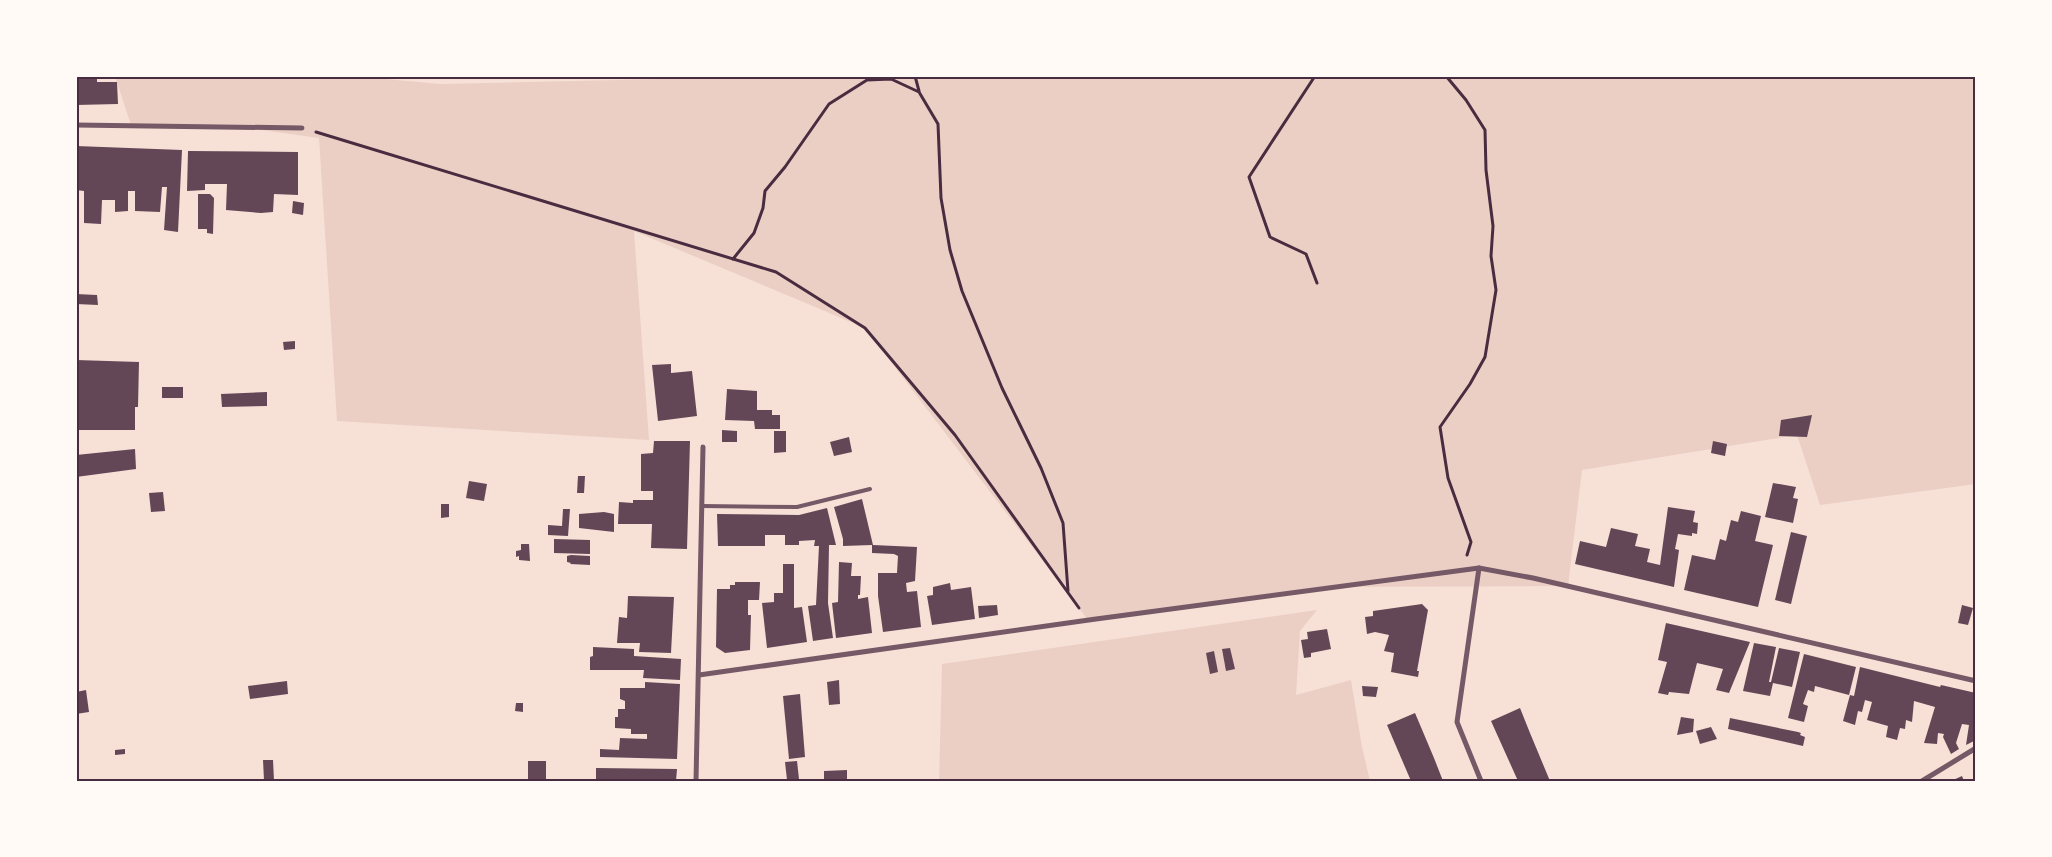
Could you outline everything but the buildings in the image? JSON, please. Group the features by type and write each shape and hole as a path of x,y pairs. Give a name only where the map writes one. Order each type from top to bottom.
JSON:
{"street":[{"path":"76,125 302,128"},
{"path":"696,781 703,447"},
{"path":"1479,568 1457,722 1481,781"},
{"path":"699,675 1479,568 1533,578 1976,681"},
{"path":"1922,781 1976,748"}],"lane":[{"path":"702,506 797,506 870,488"}],"path":[{"path":"302,128 776,272 865,328 955,435 1068,592 1063,522 1041,468 1002,388 962,291 950,250 941,198 938,124 919,92 915,76"},
{"path":"1315,76 1249,177 1270,237 1306,254 1317,283"},
{"path":"1446,76 1466,100 1484,130 1486,170 1493,226 1491,256 1496,290 1485,357 1470,384 1440,428 1448,478 1471,542 1463,569"},
{"path":"733,259 754,232 763,208 766,191 785,167 828,104 867,80 891,78 919,92"}],"shaded area":[{"path":"115,76 352,76 441,84 659,79 664,76 1976,76 1976,484 1820,505 1797,435 1582,470 1568,586 1336,587 1088,620 865,328 634,231 649,440 337,421 319,138 239,127 131,125"},
{"path":"1317,610 1300,631 1296,695 1351,680 1362,747 1370,781 939,781 942,664"}]}
